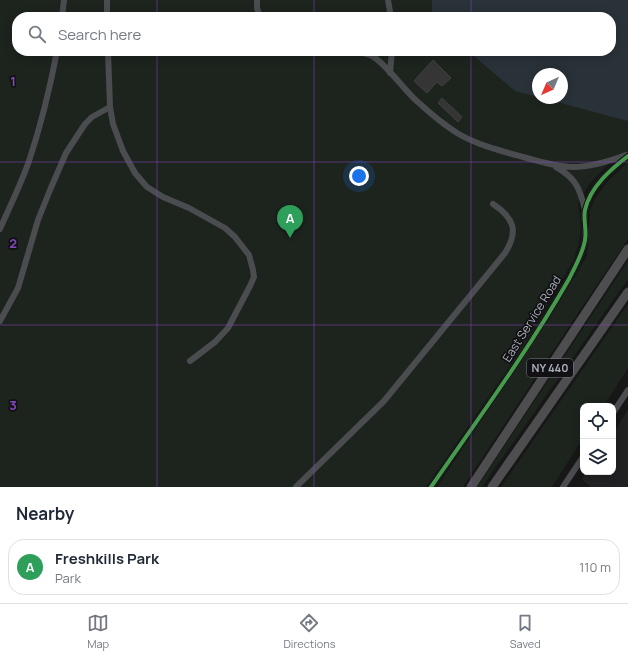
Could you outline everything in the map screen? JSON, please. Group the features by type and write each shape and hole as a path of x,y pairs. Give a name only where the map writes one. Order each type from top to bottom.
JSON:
{"highway":[{"name":"NY 440","path":"471,487 628,249"},
{"name":"NY 440","path":"492,487 628,292"}],"street":[{"path":"63,12 64,0"},
{"path":"107,12 108,0"},
{"path":"257,0 258,12"},
{"path":"388,0 390,12"},
{"path":"0,229 33,148 56,56"},
{"path":"108,56 110,107 113,124 123,151 135,174 147,187 163,197 189,208 225,228 235,237 249,255 254,277 228,328 215,342 190,361"},
{"path":"370,56 390,73 417,102 440,121 459,134 500,150 551,164 574,167 604,162 628,155"},
{"path":"390,73 392,56"},
{"path":"0,321 18,288 38,220 66,153 85,124 92,117 110,107"},
{"name":"East Service Road","path":"431,487 533,337 569,279 580,256 585,240 585,211 588,201 595,189 616,165 628,155"},
{"path":"551,164 567,173 576,184 581,193 585,211"},
{"path":"296,487 384,401 505,253 513,238 512,224 502,210 493,204"},
{"path":"616,408 628,390"},
{"path":"565,486 580,462"}],"shaded area":[{"path":"0,0 628,0 628,151 613,159 590,183 578,203 581,229 578,247 573,261 523,347 426,487 0,487"},
{"path":"432,0 628,0 628,121 564,104 568,104 568,68 532,68 532,95 515,91 474,56 616,56 616,12 432,12"},
{"path":"628,162 628,239 463,487 437,487 550,318 587,256 590,210 596,197 609,180"},
{"path":"628,261 628,279 482,487 477,487"},
{"path":"628,304 628,368 606,403 580,403 580,443 552,487 501,487"},
{"path":"628,410 628,487 590,487 582,479 584,475 616,475 616,428"}],"building":[{"path":"433,60 451,78 442,86 437,82 427,93 414,81"},
{"path":"442,98 462,117 458,122 438,103"}],"cycle path":[{"path":"431,487 537,332 569,279 584,245 584,217 591,194 602,179 628,156"}],"place":[{"name":"Freshkills Park","path":"290,238"}]}
